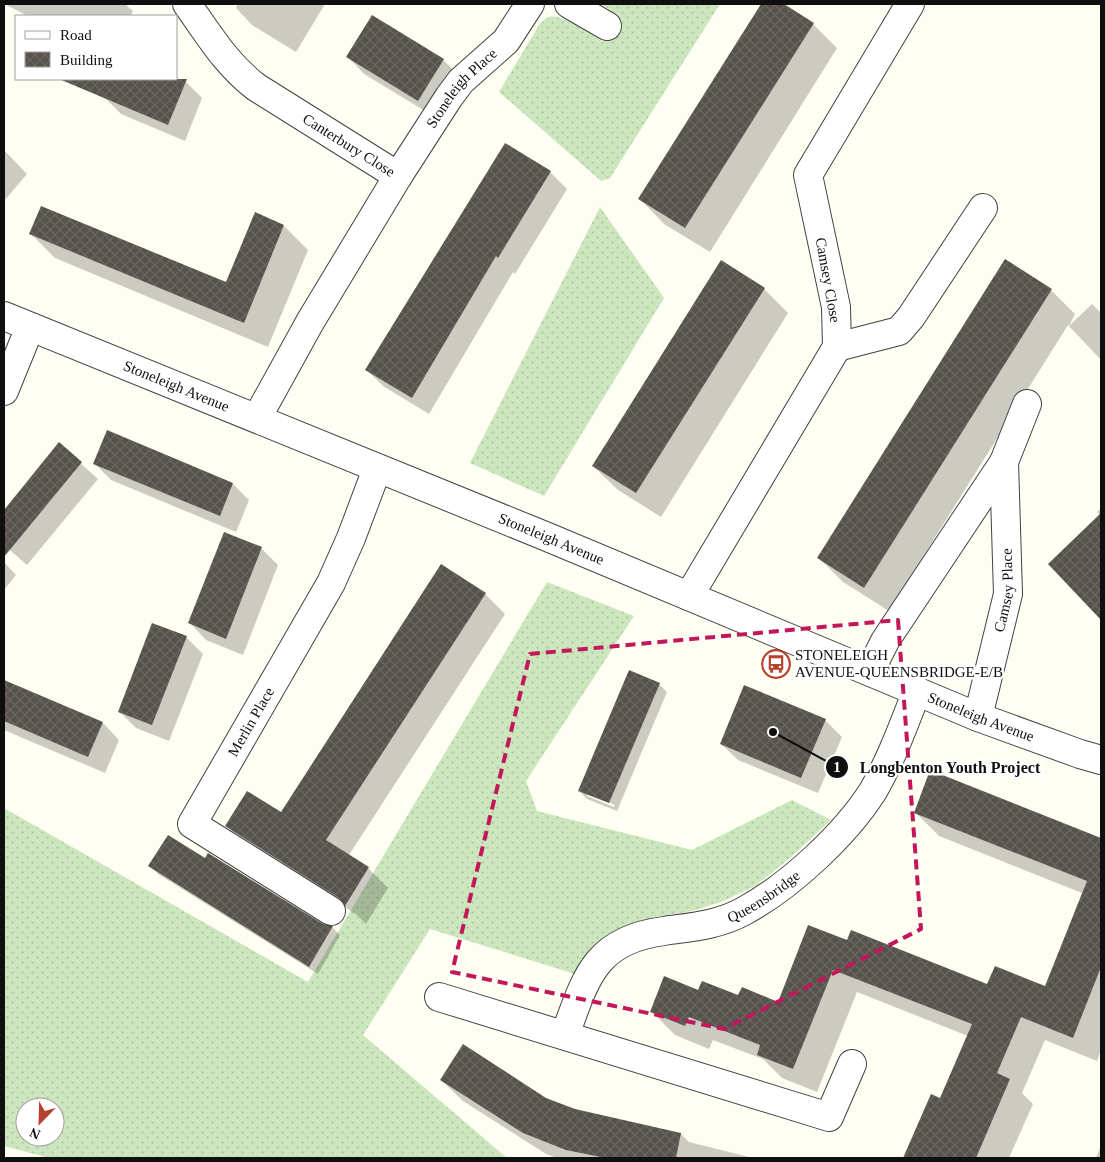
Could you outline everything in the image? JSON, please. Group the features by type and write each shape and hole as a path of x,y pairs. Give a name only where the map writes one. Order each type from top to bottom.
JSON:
{"street":[{"name":"Canterbury Close","path":"187,4 231,65 242,76 256,87 398,176 310,322 257,418"},
{"name":"Stoneleigh Place","path":"398,176 461,81 506,41 530,4"},
{"path":"569,4 607,26"},
{"name":"Camsey Close","path":"837,347 836,307 808,175 910,4"},
{"path":"689,596 837,347 899,330 911,317 983,208"},
{"name":"Stoneleigh Avenue","path":"4,316 257,418 978,717 1101,760"},
{"path":"4,391 30,327"},
{"path":"870,671 885,641 1004,462 1027,404"},
{"name":"Camsey Place","path":"978,717 1008,594 1004,462"},
{"name":"Merlin Place","path":"331,911 192,824 332,583 377,469"},
{"name":"Queensbridge","path":"565,1035 584,984 598,963 617,946 637,936 694,928 743,912 775,891 830,844 857,814 873,789 892,752 917,691"},
{"path":"439,997 829,1117 852,1064"}],"highlighted area":[{"path":"898,620 921,929 724,1029 452,972 530,654"}],"green space":[{"path":"601,4 720,4 610,178 601,181 499,92 539,25 548,18 561,18 568,21 603,42 619,16"},
{"path":"600,207 664,298 544,496 470,463"},
{"path":"547,582 634,616 526,781 537,811 692,850 792,800 831,820 790,858 755,886 721,902 692,911 655,917 620,930 575,974 430,929 363,1035 507,1158 49,1158 4,1146 4,808 308,982"}],"building":[{"path":"761,4 784,4 814,23 685,228 638,199"},
{"path":"372,15 444,59 418,101 346,57"},
{"path":"187,79 168,125 61,80"},
{"path":"505,143 551,171 498,258 496,256 412,398 365,370"},
{"path":"41,206 226,282 255,212 284,225 244,323 29,234"},
{"path":"1005,259 1052,289 864,588 817,558"},
{"path":"721,260 765,288 636,493 592,466"},
{"path":"107,430 233,483 220,516 93,464"},
{"path":"59,442 82,462 4,557 4,510"},
{"path":"1101,513 1101,620 1048,564"},
{"path":"224,532 262,547 226,639 188,623"},
{"path":"441,564 486,593 326,840 369,867 345,906 339,898 225,826 247,791 281,812"},
{"path":"152,623 187,636 152,725 118,712"},
{"path":"629,670 660,683 609,803 578,791"},
{"path":"4,680 103,722 88,757 4,721"},
{"path":"744,685 826,719 801,778 720,744"},
{"path":"930,770 1101,838 1101,967 1073,1038 1021,1017 997,1073 1010,1079 976,1158 903,1158 931,1094 940,1098 972,1024 833,970 793,1069 757,1055 760,1045 689,1017 685,1026 650,1012 664,976 698,990 702,981 738,995 742,987 778,1002 808,925 847,940 851,930 987,984 995,966 1045,986 1087,881 914,813"},
{"path":"168,835 205,858 208,853 323,924 333,926 309,967 148,866"},
{"path":"463,1044 546,1098 575,1109 681,1133 676,1158 606,1158 566,1150 523,1133 440,1080"}],"place":[{"name":"STONELEIGH AVENUE-QUEENSBRIDGE-E/B","path":"776,664"},
{"name":"Longbenton Youth Project","path":"773,732"}]}
